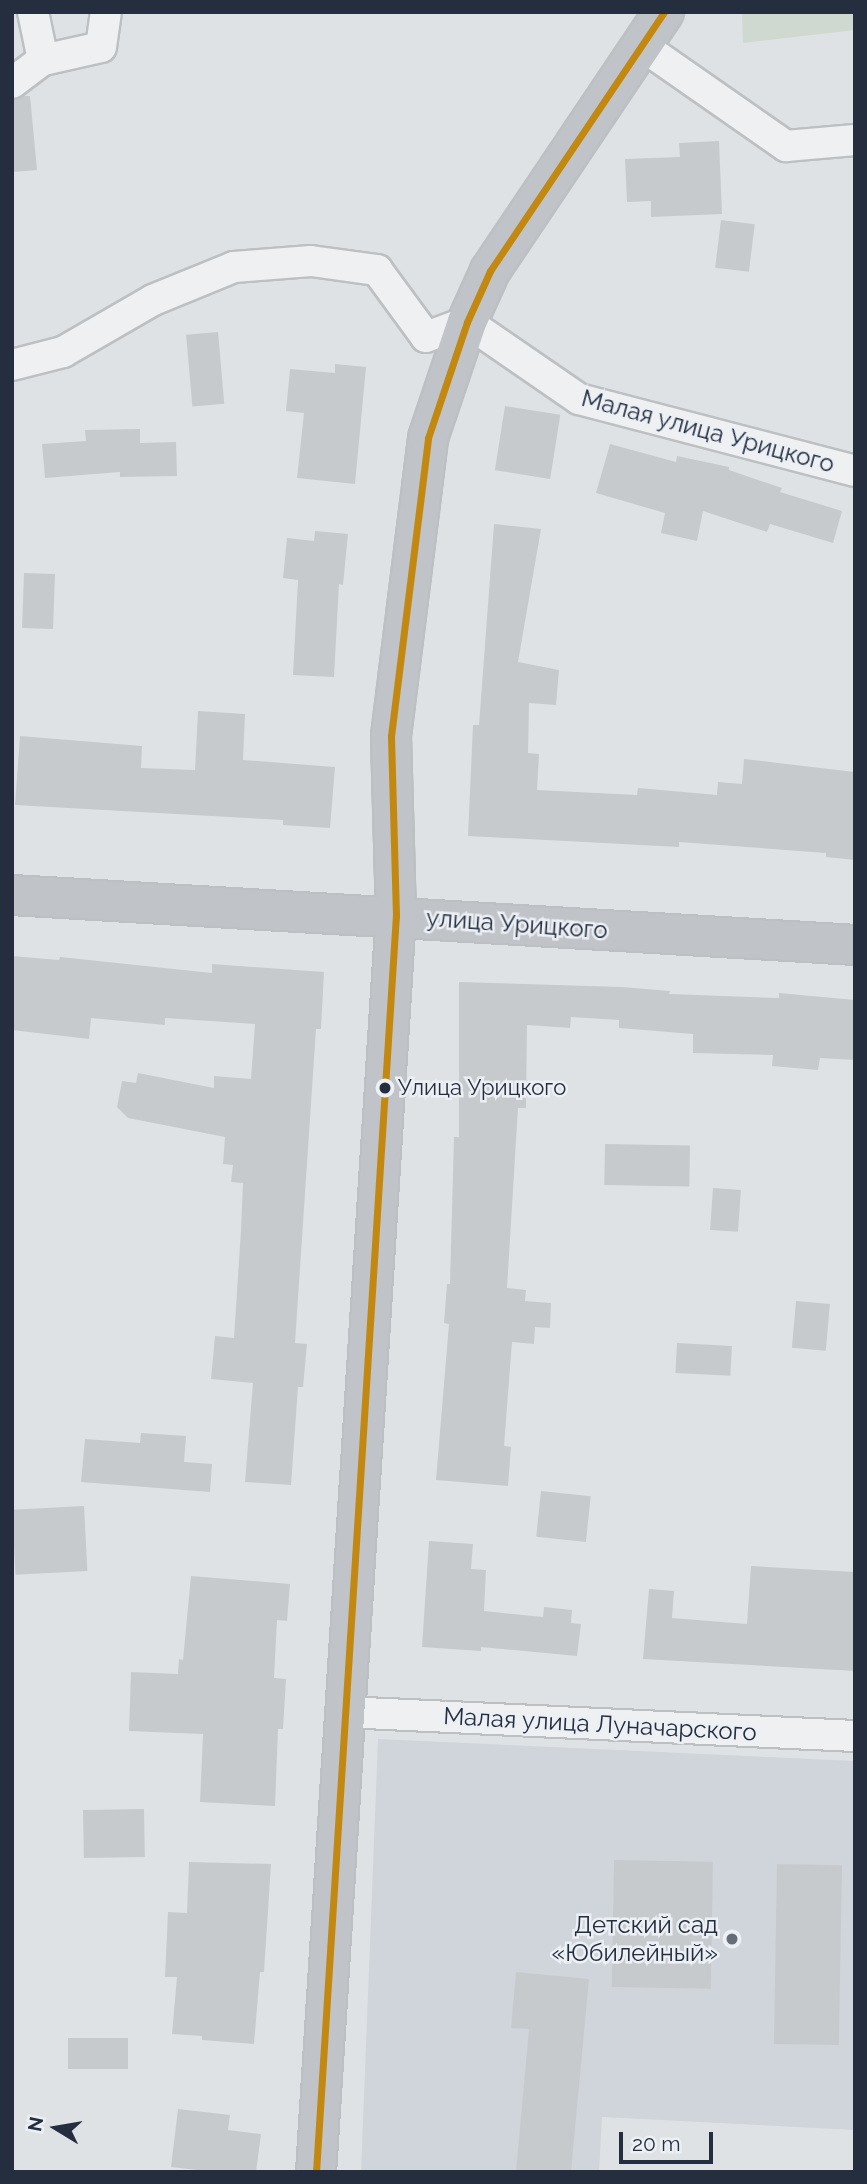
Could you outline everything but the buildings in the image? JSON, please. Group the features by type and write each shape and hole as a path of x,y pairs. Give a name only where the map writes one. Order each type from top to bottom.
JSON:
{"street":[{"path":"33,12 43,60"},
{"path":"12,83 43,60 101,47 106,12"},
{"path":"316,2172 396,916 391,736 429,438 467,322 490,271 664,12"},
{"path":"641,45 786,146 855,140"},
{"path":"12,365 63,352 153,300 234,267 311,261 377,270 426,337 467,322"},
{"name":"Малая улица Урицкого","path":"467,322 579,399 855,471"},
{"name":"улица Урицкого","path":"12,895 855,945"},
{"name":"Малая улица Луначарского","path":"345,1712 855,1736"}],"shaded area":[{"path":"742,12 855,12 855,30 743,43"},
{"path":"378,1739 855,1761 855,2130 602,2117 599,2172 361,2172"}],"transit line":[{"path":"316,2172 396,916 391,736 428,438 467,322 490,271 664,12"}],"place":[{"name":"Улица Урицкого","path":"385,1088"},
{"name":"Детский сад «Юбилейный»","path":"732,1939"}]}
